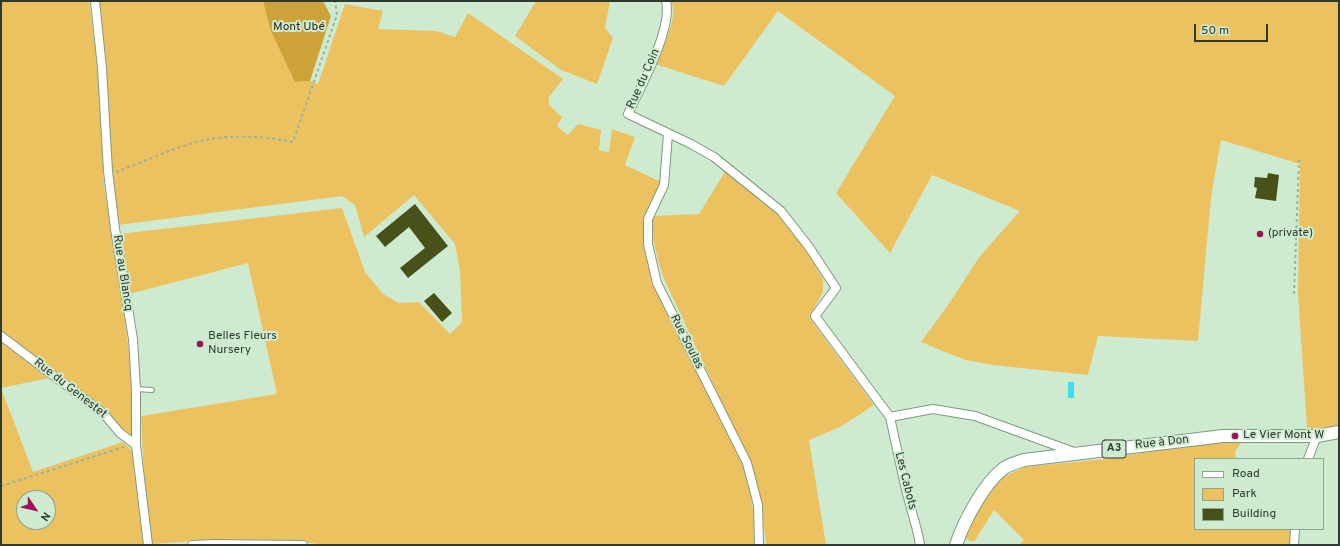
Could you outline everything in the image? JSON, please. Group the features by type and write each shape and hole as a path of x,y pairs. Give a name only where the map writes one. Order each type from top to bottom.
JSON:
{"main road":[{"name":"A3","path":"1317,436 1339,432"},
{"name":"Rue à Don","path":"956,545 961,530 990,482 1005,468 1024,460 1223,436 1317,436"}],"street":[{"name":"Rue au Blancq","path":"95,1 102,68 108,176 133,339 136,389 136,445 148,545"},
{"name":"Rue du Coin","path":"666,1 664,27 658,48 628,114 668,134"},
{"path":"668,134 691,144 714,157 781,211 836,288 814,316 890,417 933,409 975,416 1076,453"},
{"name":"Rue Soulas","path":"668,134 664,185 648,219 648,244 657,284 747,463 758,505 759,545"},
{"name":"Rue du Genestet","path":"1,336 103,413 120,433 136,445"},
{"name":"Les Cabots","path":"890,417 920,545"},
{"path":"1308,458 1317,436"},
{"path":"1294,545 1295,530"},
{"path":"192,545 303,545"}],"lane":[{"path":"136,389 152,390"}],"path":[{"path":"108,176 201,141 237,137 269,137 293,142 337,15 334,1"},
{"path":"1294,294 1299,160"},
{"path":"1,486 118,447 136,445"}],"green space":[{"path":"1,1 89,1 98,67 104,185 124,312 131,370 132,437 127,436 102,407 1,334"},
{"path":"98,1 263,1 295,82 310,81 318,84 345,4 383,11 378,29 436,31 455,37 468,13 563,79 549,97 549,105 562,117 557,126 568,135 578,124 601,130 599,150 609,153 612,129 635,137 625,165 661,182 645,220 643,236 646,257 663,303 738,451 747,477 751,496 755,545 326,545 283,540 196,541 152,544 144,477 141,416 277,394 248,263 129,294 119,234 342,208 365,272 383,294 399,303 419,302 450,334 462,322 460,272 455,244 414,195 364,237 355,205 342,196 118,225 111,170 106,59"},
{"name":"Mont Ubé","path":"263,1 323,1 331,16 310,81 295,82 271,31"},
{"path":"536,1 610,1 605,28 613,38 597,84 561,70 515,36"},
{"path":"671,1 1339,1 1339,426 1315,431 1307,428 1298,294 1300,164 1221,140 1211,198 1198,341 1098,336 1088,375 993,365 965,360 921,342 948,305 980,256 1020,211 932,175 890,253 836,193 895,96 778,11 724,86 655,64 669,33 673,16"},
{"path":"726,170 779,216 804,247 823,279 823,292 809,317 874,405 840,427 809,440 826,545 766,545 762,509 752,466 664,279 657,256 653,232 653,216 699,214"},
{"path":"1,341 54,377 1,388"},
{"path":"1,388 33,472 123,442 133,452 144,545 1,545"},
{"path":"1212,442 1242,442 1235,451 1236,458 1194,458 1194,530 1290,530 1290,545 1019,545 1024,540 994,510 974,542 963,538 975,512 1001,478 1024,467 1105,459"}],"water":[{"path":"1068,382 1074,382 1074,398 1068,398"}],"building":[{"path":"1268,173 1279,175 1276,201 1255,198 1257,188 1254,187 1255,177 1267,178"},
{"path":"415,204 448,246 408,278 400,268 425,248 409,227 385,247 376,236"},
{"path":"434,293 452,313 442,322 424,301"}],"place":[{"name":"(private)","path":"1260,234"},
{"name":"Belles Fleurs Nursery","path":"200,344"},
{"name":"Le Vier Mont W","path":"1235,436"}]}
